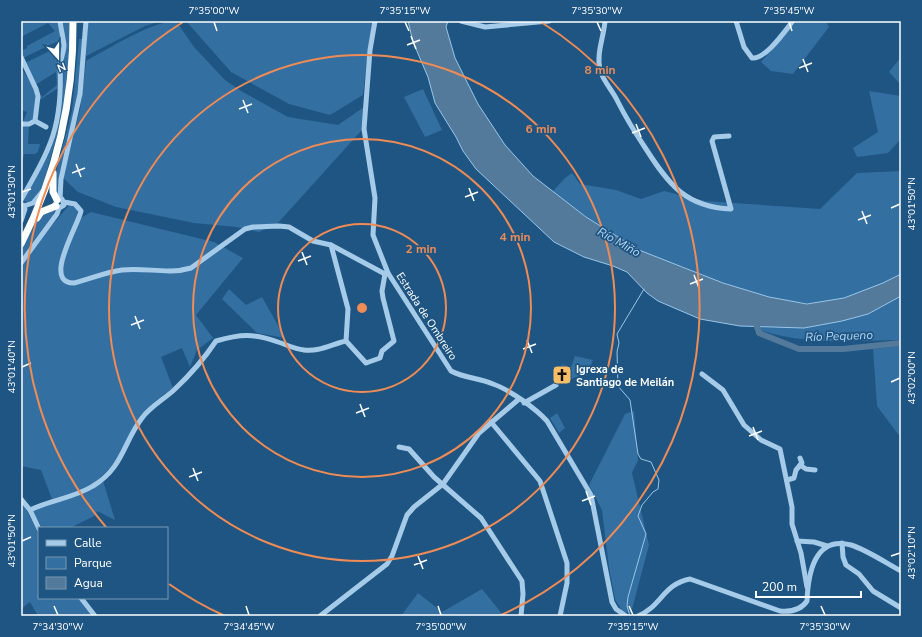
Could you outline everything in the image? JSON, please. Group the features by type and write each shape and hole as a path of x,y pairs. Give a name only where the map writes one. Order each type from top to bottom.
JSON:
{"highway":[{"path":"21,244 29,229 47,185 60,144 70,95 73,21"},
{"path":"29,229 41,212 59,203 53,192 52,170"}],"street":[{"path":"22,203 56,131 60,114 62,87 60,66 64,46 60,21"},
{"path":"21,263 57,214 61,179 80,94 86,21"},
{"name":"Estrada de Ombreiro","path":"375,21 370,50 364,129 375,198 373,235 387,274 451,371 458,375 493,384 519,399 539,413 547,421 591,495 612,602 616,609 626,616"},
{"path":"461,21 485,27 549,21"},
{"path":"605,21 600,50 600,70 625,117 670,184 684,196 700,203 719,209 731,210 712,141 714,137 729,136"},
{"path":"736,21 744,47 752,58 757,59 764,55 793,21"},
{"path":"21,57 38,96 35,121"},
{"path":"21,124 29,124 35,121"},
{"path":"35,121 46,127"},
{"path":"22,203 33,203 47,185"},
{"path":"21,221 25,208 22,203"},
{"path":"59,203 75,204 81,211 79,219 67,244 61,264 61,276 64,281 68,283 74,283 122,270 139,269 154,271 183,270 191,268 236,235 253,227 288,227 314,241 331,245 387,274 382,291 394,340 382,351 380,358 366,363 346,341 348,309 331,245"},
{"path":"30,510 77,494 93,486 109,473 117,465 141,419 155,403 173,391 206,356 216,341 237,335 259,336 292,348 306,350 323,348 346,341"},
{"path":"638,616 651,610 667,590 677,583 690,579 786,614 803,606 807,601 807,590 792,524 792,507 780,449 761,440 744,425 723,390 702,374"},
{"path":"524,403 556,385"},
{"path":"320,616 387,564 392,556 407,515 414,507 443,484 479,433 519,399"},
{"path":"491,422 540,481 567,563 567,583 560,616"},
{"path":"399,447 409,449 424,467 481,518 522,581 521,616"},
{"path":"787,480 794,478 796,470 802,463 800,458"},
{"path":"800,465 806,469 815,470"},
{"path":"21,499 30,510 38,527"},
{"path":"797,541 814,542 827,546 842,543 852,546 901,570"},
{"path":"842,543 843,557 846,565 858,574 873,591 901,608"},
{"path":"807,590 815,558 827,546"},
{"path":"82,599 95,616"}],"green space":[{"path":"21,21 58,21 62,46 59,60 60,87 38,101 39,95 42,97 57,85 56,72 35,85 25,63 58,47 56,42 23,58 21,51 27,48 27,46 55,31 48,23 21,37"},
{"path":"62,21 69,21 71,30 67,88 62,118 42,188 35,200 27,202 24,201 25,198 51,148 60,118 63,91"},
{"path":"88,21 161,21 145,26 86,56"},
{"path":"176,21 194,47 225,80 241,91 288,117 338,125 364,107 361,131 277,224 259,232 236,227 194,223 116,207 78,192 63,178 80,109 86,61 143,30 166,22"},
{"path":"186,21 374,21 368,49 363,95 330,115 289,104 231,72"},
{"path":"797,21 826,21 829,27 793,74 771,71 761,62"},
{"path":"79,39 83,39 78,101 59,194 56,196 56,172 72,111"},
{"path":"901,57 901,85 889,72"},
{"path":"23,71 33,85 36,97 33,120 23,122 27,112 21,110 21,72"},
{"path":"423,89 442,130 425,137 404,97"},
{"path":"869,91 901,96 901,139 888,153 857,157 853,148 878,132"},
{"path":"21,125 29,125 28,144 40,144 38,152 35,154 24,154 21,168"},
{"path":"901,171 901,274 867,290 842,298 818,303 790,301 759,295 728,285 649,254 627,243 605,229 553,191 572,173 580,184 616,190 641,199 664,191 705,201 820,209 857,173"},
{"path":"70,204 77,210 77,220 91,212 214,242 243,258 196,315 213,338 197,350 190,367 182,348 161,357 173,388 155,401 140,416 117,461 94,484 77,492 52,499 41,470 21,466 21,266"},
{"path":"55,210 54,214 21,260 21,249 42,213"},
{"path":"229,289 246,305 262,297 285,338 257,333 222,299"},
{"path":"901,296 901,340 812,340 777,335 760,330 759,327 804,328 868,314"},
{"path":"901,346 901,434 898,434 877,406 873,349"},
{"path":"575,356 593,360 587,375 576,377 559,384 555,379 562,364 571,367"},
{"path":"634,411 638,460 632,473 649,545 631,613 623,612 615,599 609,568 602,510 589,485 625,414"},
{"path":"557,413 565,428 559,433 550,418"},
{"path":"103,481 115,520 97,511 96,515 72,527 41,527 32,511"},
{"path":"23,503 38,533 38,599 80,599 94,616 57,616 56,614 53,616 38,616 30,602 21,609 21,505"},
{"path":"482,589 503,615 401,616 418,593 442,612"}],"water":[{"name":"Río Miño","path":"408,21 448,21 446,27 455,58 478,104 505,145 533,176 586,217 639,250 723,283 769,297 807,304 844,298 883,283 901,274 901,296 868,314 842,321 804,328 740,326 700,319 658,301 647,293 627,272 584,257 554,242 476,169 463,151 435,103 428,77 413,42"}],"waterway":[{"path":"630,616 627,606 628,597 646,534 638,516 642,505 653,492 658,489 659,480 651,462 641,459 638,454 630,400 618,386 617,352 619,343 617,334 644,289"},
{"name":"Río Pequeno","path":"755,320 759,333 799,349 843,349 901,343"}],"place":[{"name":"Igrexa de Santiago de Meilán","path":"562,375"}]}
